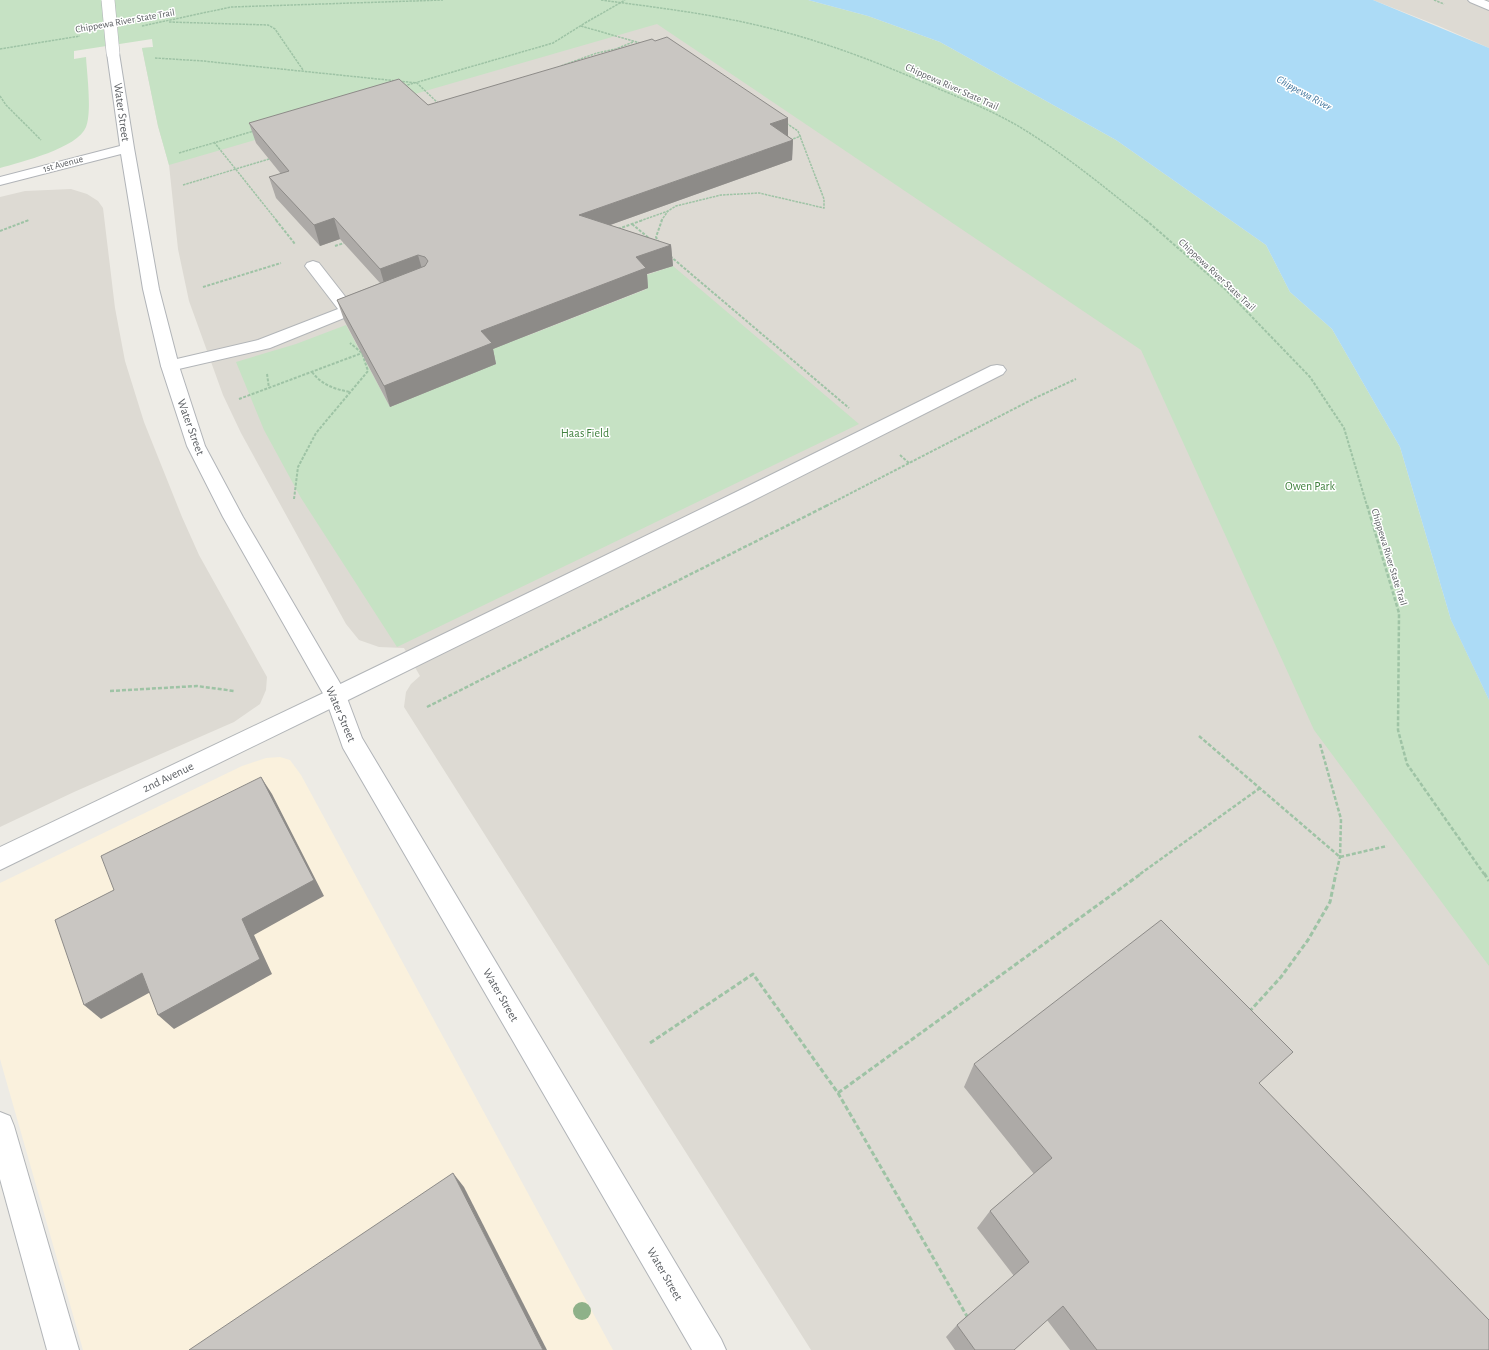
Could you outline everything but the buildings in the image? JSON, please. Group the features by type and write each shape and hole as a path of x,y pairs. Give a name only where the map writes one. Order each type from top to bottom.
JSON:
{"main road":[{"name":"Water Street","path":"108,0 113,53 127,148 151,289 170,366 196,446 233,517 336,696 351,741 710,1350"},
{"path":"1474,0 1489,6"},
{"name":"1st Avenue","path":"0,181 127,148"},
{"path":"309,261 348,310"},
{"path":"170,366 264,344 383,297"},
{"name":"2nd Avenue","path":"0,859 877,432 997,370"},
{"path":"0,1126 63,1350"}],"path":[{"name":"Chippewa River State Trail","path":"141,26 165,22 210,10 231,7 443,0"},
{"name":"Chippewa River State Trail","path":"601,0 685,11 757,25 825,45 903,73 988,110 1030,133 1083,170 1158,230 1226,290 1310,377 1344,428 1399,613 1398,730 1407,764 1489,880"},
{"path":"402,87 553,42 625,0"},
{"path":"165,22 268,25 275,29 304,71"},
{"path":"581,26 641,44"},
{"name":"Chippewa River State Trail","path":"0,49 86,35"},
{"path":"556,68 597,53 616,49 634,41"},
{"path":"155,58 203,61 417,83 440,104"},
{"path":"0,96 6,105 46,145"},
{"path":"616,229 668,211 676,206 721,195 759,193 824,208 824,199 801,136 798,131 786,122"},
{"path":"179,152 259,129"},
{"path":"787,141 801,136"},
{"path":"214,142 309,261"},
{"path":"183,185 269,159"},
{"path":"631,224 661,248 656,236 661,221 668,211"},
{"path":"0,231 29,220"},
{"path":"203,286 309,261 344,243"},
{"path":"667,252 694,277 877,432 910,464"},
{"path":"294,499 298,467 316,433 368,370 362,353 343,337 329,319"},
{"path":"239,399 362,353"},
{"path":"312,372 318,381 326,386 350,392"},
{"path":"427,707 910,464 1035,398 1076,379"},
{"path":"110,691 160,686 197,686 234,691"},
{"path":"1199,736 1340,858"},
{"path":"1244,1018 1281,977 1308,940 1330,902 1340,858 1341,819 1320,744"},
{"path":"838,1093 1260,788"},
{"path":"1340,858 1387,846"},
{"path":"650,1043 753,974 838,1093 968,1318"}],"shaded area":[{"path":"808,0 1451,620 1489,700 1489,1350 811,1350 404,707 406,692 411,684 420,676 404,648 379,647 359,640 346,624 241,433 223,395 189,301 178,249 169,165 158,126 142,48"},
{"path":"1373,0 1489,0 1489,48 1439,26"},
{"path":"71,189 87,194 98,201 103,208 115,308 125,361 144,422 199,555 267,677 266,690 260,704 234,722 74,792 0,827 0,197 25,191"},
{"path":"280,757 290,760 301,775 613,1350 83,1350 0,1059 0,883 242,766 266,758"}],"green space":[{"name":"Owen Park","path":"0,0 808,0 868,16 940,42 1116,140 1266,245 1290,292 1332,329 1400,447 1451,620 1489,700 1489,966 1314,730 1141,350 657,24 169,165 158,126 142,48 153,47 152,39 74,51 74,59 86,57 89,112 86,127 81,135 61,148 0,168"},
{"name":"Haas Field","path":"673,266 859,424 397,647 301,498 264,430 236,362 296,344 346,325 390,407 468,331 507,317 527,336 647,289 638,278"}],"water":[{"name":"Chippewa River","path":"808,0 1373,0 1489,48 1489,700 1451,620 1400,447 1332,329 1290,292 1266,245 1116,140 940,42 868,16"}]}
